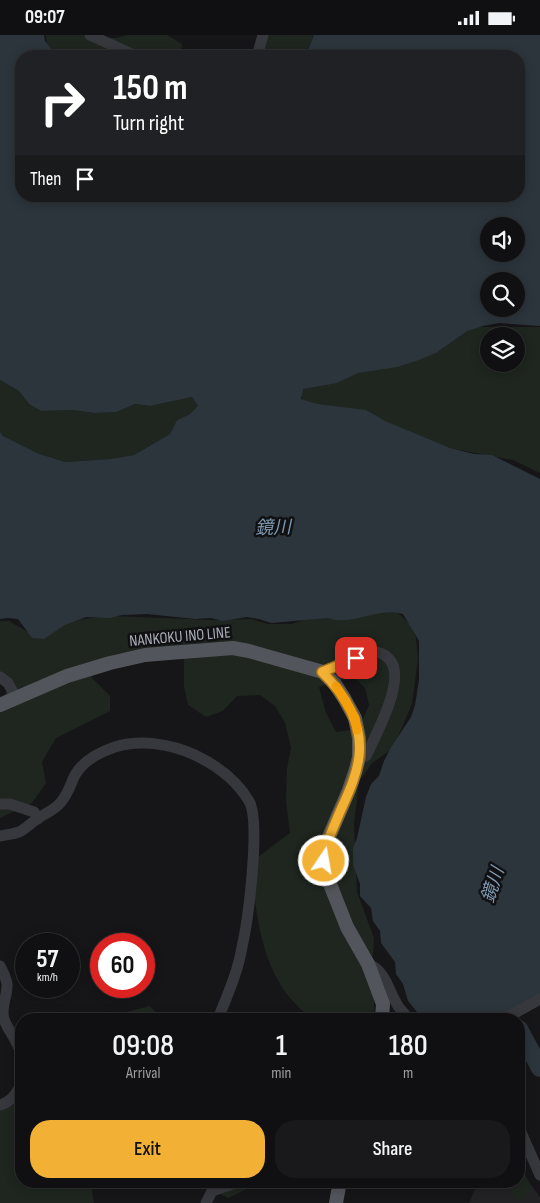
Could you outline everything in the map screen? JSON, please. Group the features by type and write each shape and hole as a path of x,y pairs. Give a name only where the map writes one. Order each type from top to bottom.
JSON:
{"main road":[{"name":"NANKOKU INO LINE","path":"0,705 67,676 145,655 233,649 249,651 322,672"},
{"path":"322,672 335,684 355,718 359,739 359,757 349,790 325,846 324,861 328,879 347,927 368,963 383,1004 382,1013"},
{"path":"336,1203 339,1188"}],"street":[{"path":"90,35 123,50"},
{"path":"259,50 263,35"},
{"path":"322,672 374,652 383,654 390,660 394,672 393,691 385,717 366,756 359,757"},
{"path":"0,677 8,683 16,698"},
{"path":"0,836 18,832 53,810 62,801 77,772 85,762 114,748 133,743 162,745 179,748 211,763 235,784 250,802 254,821 254,841 242,948 220,1013"},
{"path":"0,804 10,804 34,812 38,819"},
{"path":"368,963 377,967 403,1013"},
{"path":"0,966 5,975 7,986 3,1006 4,1018 15,1036"},
{"path":"515,1013 540,999"},
{"path":"0,1105 15,1096"},
{"path":"525,1142 540,1175"},
{"path":"206,1203 212,1191 221,1188"}],"shaded area":[{"path":"46,35 88,35 91,38 116,38 128,35 167,35 182,44 182,50 52,50 47,46"},
{"path":"265,35 314,35 307,50 254,50"},
{"path":"467,327 480,327 480,372 525,372 525,327 540,327 540,473 513,460 454,449 304,405 300,391 319,381"},
{"path":"0,380 19,391 29,404 41,411 117,412 135,404 150,406 192,397 199,406 190,414 177,420 170,434 134,455 110,459 65,462 37,453 3,436 0,432"},
{"path":"379,609 397,612 411,625 416,638 418,659 412,704 393,748 372,763 359,782 354,824 357,892 374,938 372,967 375,1013 305,1013 283,989 273,970 262,941 250,863 290,833 286,801 287,768 291,748 285,723 275,706 260,695 237,696 223,711 206,717 188,705 184,687 184,660 173,649 146,653 120,653 96,660 92,678 110,696 110,711 56,738 42,762 46,783 32,803 0,818 0,703 10,685 0,678 0,621 9,621 40,639 67,624 82,619 109,616 214,620 251,619 268,624 291,624 307,619 349,616","holes":["356,679 365,688 369,705 363,719 351,730 336,732 326,713 319,687 340,680"]},
{"path":"150,1006 156,1013 123,1013"},
{"path":"15,1095 15,1188 93,1188 94,1203 0,1203 0,1102"},
{"path":"525,1174 533,1192 516,1202 507,1188 525,1188"},
{"path":"525,1176 540,1197 540,1203 469,1203 476,1188 525,1188"},
{"path":"208,1188 245,1188 245,1190 228,1198"}],"water":[{"path":"0,35 44,35 45,41 52,50 15,50 15,202 525,202 525,50 308,50 314,35 540,35 540,326 499,323 483,326 467,331 436,353 416,361 397,367 358,373 337,383 303,389 301,399 317,404 366,410 385,421 450,448 474,454 492,455 540,479 540,995 507,1013 417,1012 408,1001 403,984 396,974 395,962 381,943 380,931 373,921 371,908 360,896 360,884 353,865 353,848 366,797 371,784 379,776 390,749 411,717 419,680 419,641 403,614 394,612 346,620 328,618 271,623 247,617 223,621 211,618 195,619 147,614 122,615 110,618 86,617 65,625 44,639 32,638 18,619 0,619 0,432 3,436 37,453 65,462 110,459 134,455 170,434 177,420 190,414 198,406 192,397 150,406 135,404 117,412 94,413 72,410 41,411 29,404 19,391 0,380"}],"waterway":[{"name":"鏡川","path":"525,1040 540,1068"}],"slow traffic":[{"path":"336,686 355,718 357,730"}],"route":[{"path":"324,861 325,846 337,821 356,769 359,757 359,739 355,718 344,698 335,684 322,672 356,658"}]}
